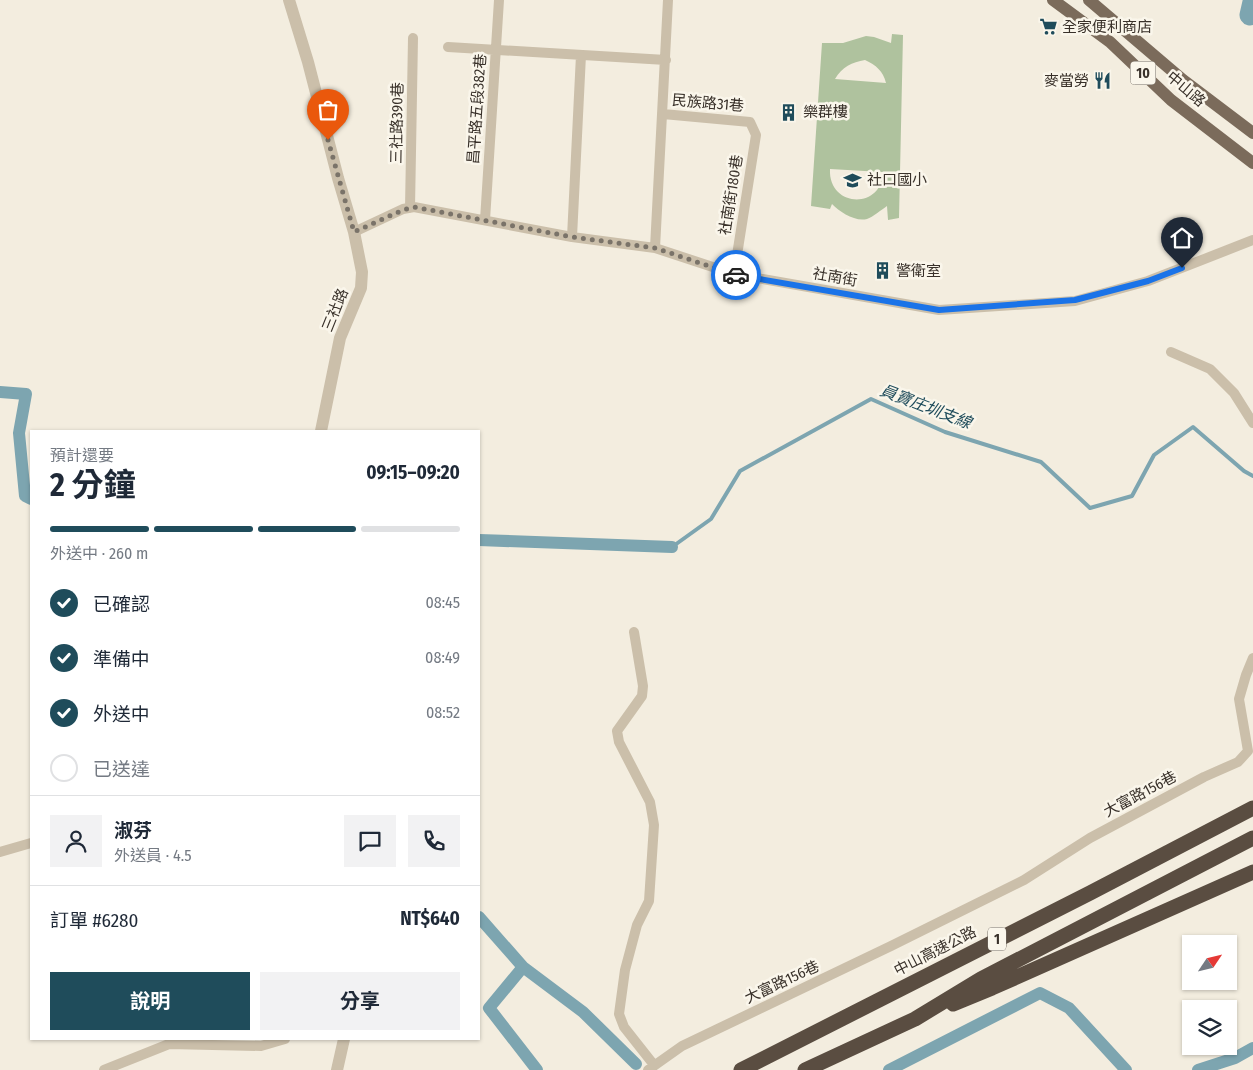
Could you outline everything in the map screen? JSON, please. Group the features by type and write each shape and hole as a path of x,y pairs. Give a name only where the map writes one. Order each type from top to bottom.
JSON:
{"highway":[{"name":"中山高速公路","path":"740,1070 1090,894 1253,808"},
{"name":"1","path":"805,1070 915,1019 981,978 1253,838"},
{"path":"915,1019 992,988 1253,872"}],"main road":[{"name":"中山路","path":"1054,0 1110,42 1171,100 1253,163"},
{"name":"中山路","path":"1089,0 1183,80 1253,133"}],"street":[{"name":"三社路","path":"288,0 308,62 354,232 362,272 361,288 340,338 321,430"},
{"name":"昌平路五段382巷","path":"485,220 499,0"},
{"path":"655,248 668,0"},
{"name":"三社路390巷","path":"410,208 413,38"},
{"path":"448,47 666,60"},
{"path":"572,237 581,55"},
{"name":"民族路31巷","path":"663,114 750,122"},
{"name":"社南街180巷","path":"734,274 756,135 750,122"},
{"name":"社南街","path":"410,208 414,207 572,237 655,248 734,274 939,310 1075,300 1148,281 1253,240"},
{"path":"354,232 410,208"},
{"path":"1171,352 1210,369 1234,393 1253,423"},
{"name":"大富路156巷","path":"634,632 643,686 642,696 618,731 619,742 650,802 654,825 649,901 637,925 625,970 619,1014 624,1028 651,1067 682,1046 1024,880 1090,838 1204,777 1238,762 1248,751 1240,699 1246,675 1253,658"},
{"path":"0,852 30,843"},
{"path":"104,1070 169,1044 261,1046 282,1040"},
{"path":"337,1070 344,1040"}],"green space":[{"path":"892,34 903,35 899,218 888,220 887,206 872,217 862,220 848,216 832,204 830,209 811,206 822,43 843,43 866,36 891,43","holes":["865,60 878,69 886,83 835,79 848,66","830,169 882,172 880,184 874,193 866,198 846,197 838,192 832,182"]}],"waterway":[{"path":"1250,15 1253,2"},
{"name":"員寶庄圳支線","path":"0,392 26,394 19,433 25,496 30,498"},
{"name":"員寶庄圳支線","path":"672,547 711,519 740,471 871,399 945,432 1041,462 1090,508 1132,496 1154,455 1193,427 1244,471 1253,476"},
{"name":"員寶庄圳支線","path":"480,540 672,547"},
{"path":"480,918 523,967 583,1012 636,1064"},
{"path":"523,967 489,1008 537,1070"},
{"path":"889,1070 1040,993 1069,1008 1126,1070"},
{"path":"1198,1070 1235,1058 1253,1048"}],"way so far":[{"path":"328,140 354,232 414,207 572,237 655,248 736,275"}],"place":[{"name":"全家便利商店","path":"1048,27"},
{"name":"麥當勞","path":"1103,81"},
{"name":"樂群樓","path":"789,112"},
{"name":"社口國小","path":"853,180"},
{"name":"警衛室","path":"882,271"}],"route":[{"path":"736,275 939,310 1075,300 1148,281 1182,268"}]}
